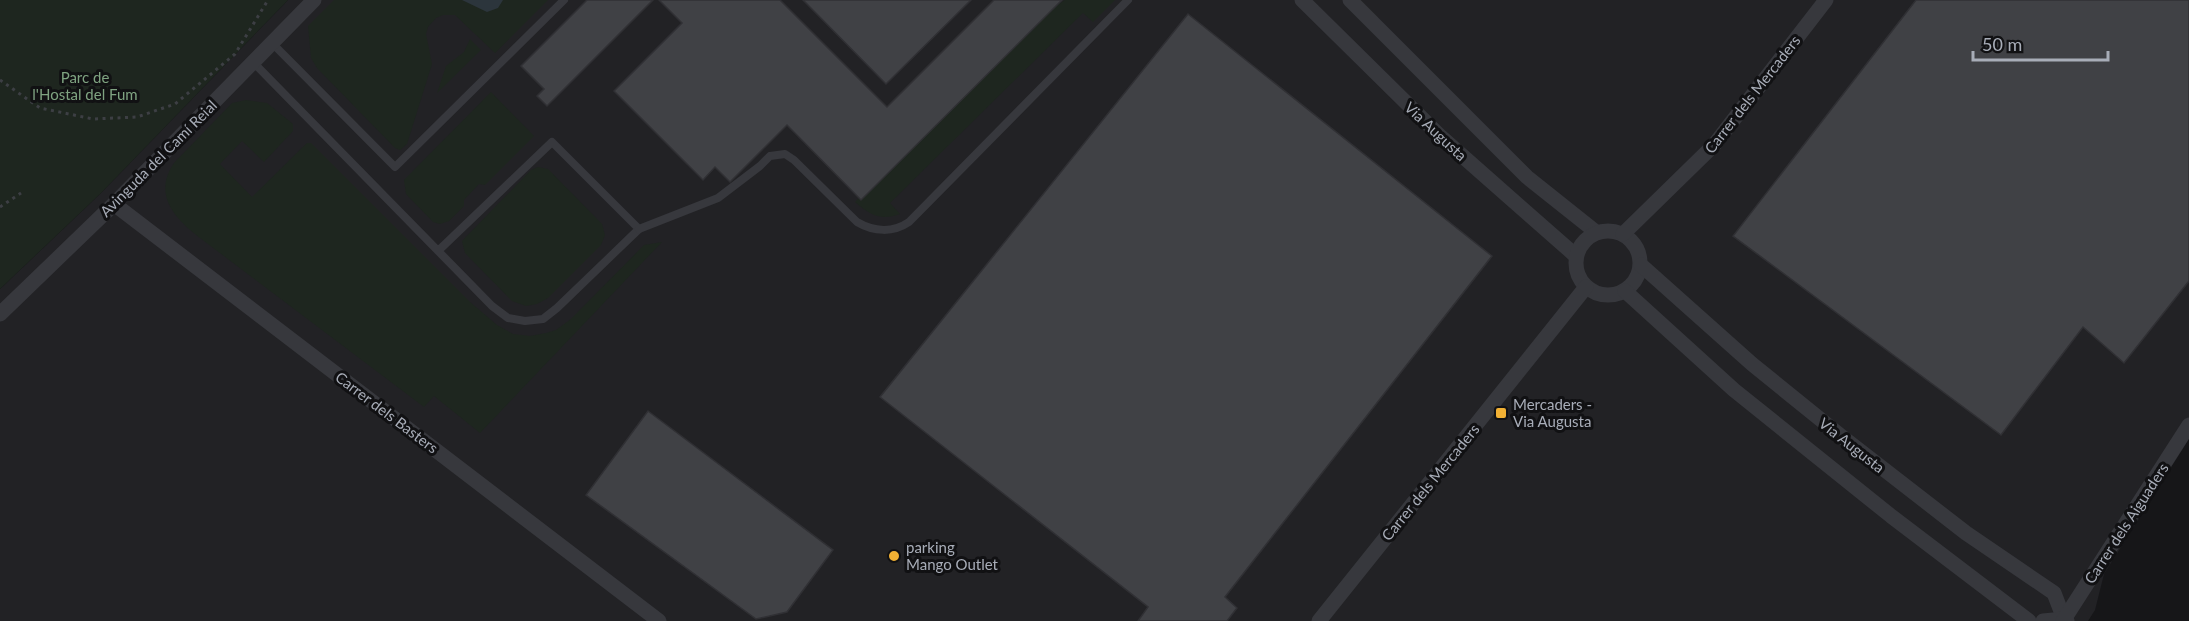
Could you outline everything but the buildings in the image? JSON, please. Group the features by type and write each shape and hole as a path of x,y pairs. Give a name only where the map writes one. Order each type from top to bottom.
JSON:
{"street":[{"name":"Avinguda del Camí Reial","path":"0,314 114,204 314,0"},
{"name":"Via Augusta","path":"1302,0 1441,137 1576,256"},
{"name":"Via Augusta","path":"1350,0 1527,177 1596,232"},
{"name":"Carrer dels Mercaders","path":"1623,234 1714,145 1826,0"},
{"name":"Carrer dels Basters","path":"114,204 659,621"},
{"path":"1613,230 1623,234 1633,242 1640,256 1641,265 1634,283 1616,295 1604,295 1586,287 1579,278 1576,256 1579,247 1596,232 1613,230"},
{"name":"Via Augusta","path":"1641,265 1752,364 1867,457 1966,533 2054,593 2065,620"},
{"name":"Carrer dels Mercaders","path":"1319,621 1586,287"},
{"name":"Via Augusta","path":"1625,291 1734,390 1779,427 1899,523 2029,621"},
{"name":"Carrer dels Aiguaders","path":"2065,620 2189,425"},
{"path":"2043,621 2065,620"}],"lane":[{"path":"272,44 395,167 564,0"},
{"path":"253,62 492,306 508,318 525,321 543,319 556,309 639,229 718,198 770,156 785,154 794,160 857,222 867,228 899,229 909,222 1128,0"},
{"path":"438,251 552,142 639,229"}],"path":[{"path":"0,80 40,108 93,119 137,117 176,104 235,54 268,0"},
{"path":"0,207 21,193"}],"shaded area":[{"path":"288,0 2189,0 2189,439 2104,574 2095,610 2088,621 0,621 0,289 101,193"},
{"path":"462,0 503,0 498,8 487,12"}],"green space":[{"name":"Parc de l'Hostal del Fum","path":"0,0 288,0 101,193 0,289"},
{"path":"334,0 548,0 495,53 455,15 443,15 436,18 428,27 426,34 432,64 407,144 400,150 395,148 317,68 311,58 308,26"},
{"path":"1065,0 1115,0 1093,22 1083,13 890,203 900,214 887,217 876,216 855,202 1052,4 1057,5"},
{"path":"470,39 481,50 437,93 446,66 464,52"},
{"path":"491,92 534,136 485,185 479,184 464,200 464,206 449,221 440,224 433,222 406,194 404,180"},
{"path":"246,100 267,103 293,124 293,131 264,162 242,141 220,164 252,197 307,143 311,143 470,302 497,325 513,334 530,336 556,330 571,319 644,245 662,242 480,433 434,396 424,407 204,241 177,216 171,207 165,187 174,163 232,103"},
{"path":"538,167 548,169 602,224 605,235 601,245 548,298 537,304 526,306 512,301 465,253 462,241 531,170"}],"place":[{"name":"Mercaders - Via Augusta","path":"1501,413"},
{"name":"parking Mango Outlet","path":"894,556"}]}
